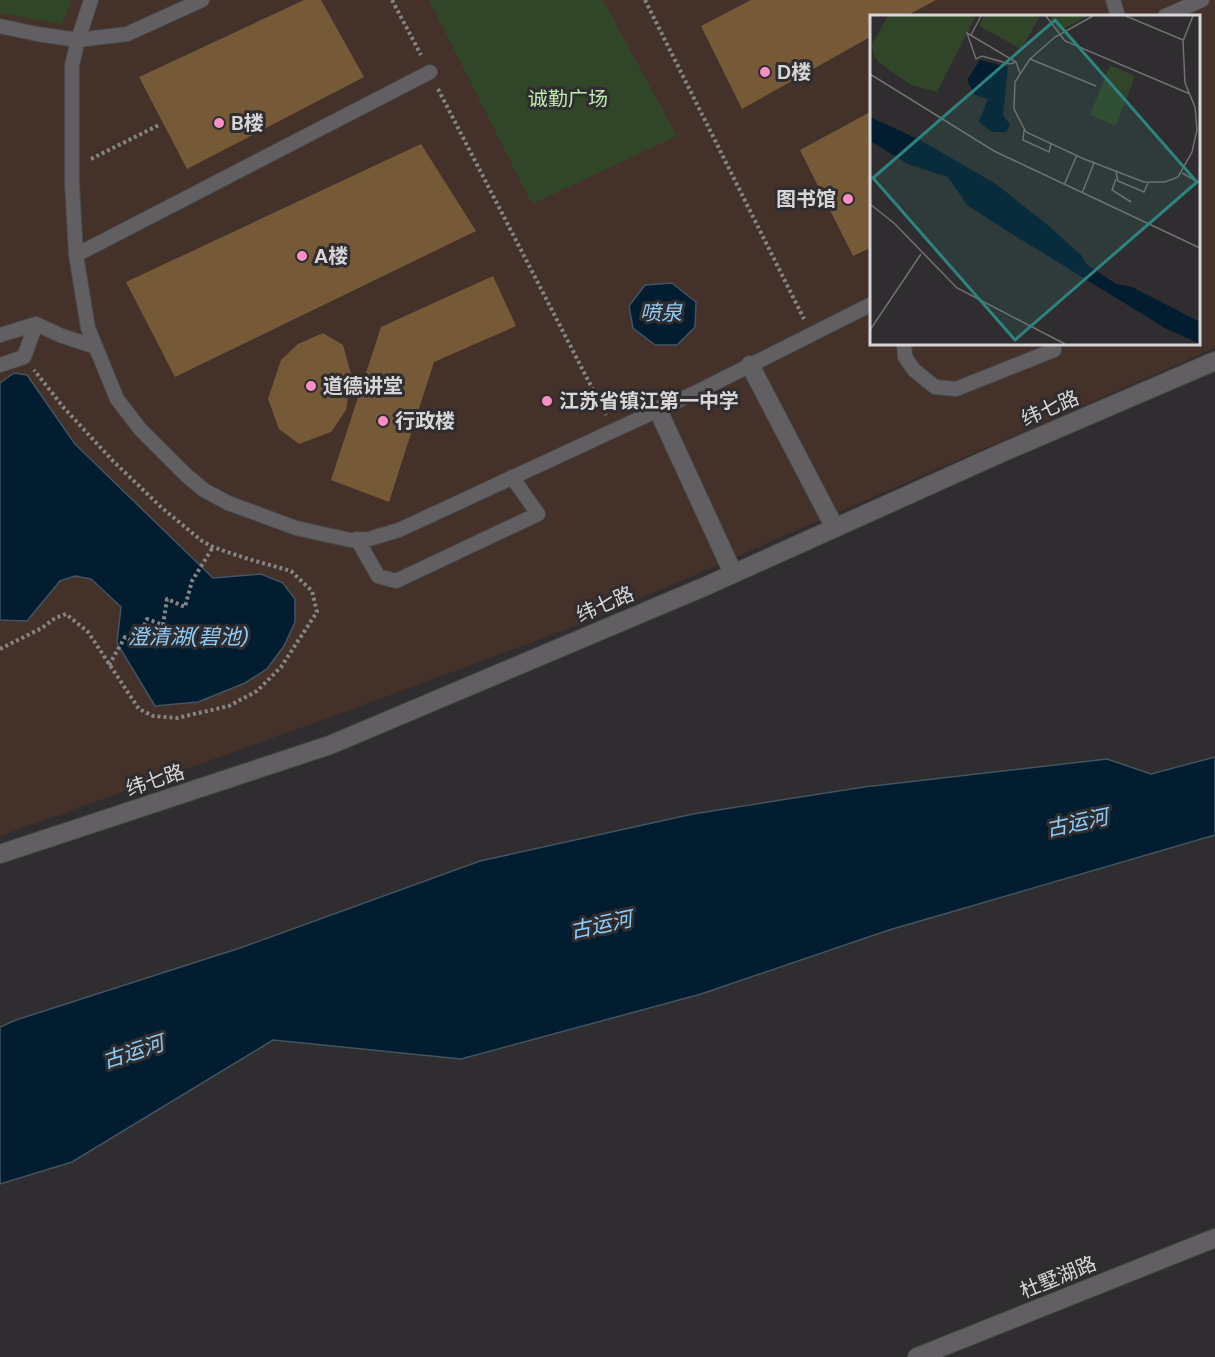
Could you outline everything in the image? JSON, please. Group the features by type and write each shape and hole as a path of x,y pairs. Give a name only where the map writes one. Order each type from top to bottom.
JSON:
{"street":[{"name":"纬七路","path":"0,854 330,745 733,573 999,454 1215,361"},
{"path":"750,365 836,528"},
{"path":"658,410 733,573"},
{"name":"杜墅湖路","path":"917,1357 1215,1238"}],"lane":[{"path":"91,0 72,65 72,169 76,255 88,328 117,399 140,429 172,463 204,490 228,503 296,528 350,540 369,539 399,530 658,410 870,305"},
{"path":"0,26 78,40 126,34 202,0"},
{"path":"1113,0 1118,15"},
{"path":"1167,15 1202,0"},
{"path":"76,255 430,72"},
{"path":"0,335 36,324 62,336 96,347"},
{"path":"0,365 24,357 36,324"},
{"path":"904,345 905,357 914,370 935,387 956,389 1054,350"},
{"path":"357,539 378,576 396,581 538,514 512,477"}],"path":[{"path":"393,0 614,430"},
{"path":"645,0 811,334"},
{"path":"72,169 159,125"},
{"path":"0,649 66,614 88,632 139,709 153,716 177,718 229,706 257,691 280,667 317,612 312,591 291,571 213,547 202,541 162,508 113,461 64,408 24,357"},
{"path":"110,665 124,637 137,644 147,619 163,625 167,599 185,607 192,581 213,547"}],"shaded area":[{"name":"江苏省镇江第一中学","path":"0,0 1215,0 1215,348 589,621 0,836"}],"green space":[{"path":"0,0 72,0 62,24 0,13"},
{"name":"诚勤广场","path":"429,0 603,0 677,136 532,204"}],"water":[{"name":"喷泉","path":"672,283 696,302 695,327 677,345 655,345 633,328 629,306 645,285"},
{"name":"澄清湖(碧池)","path":"14,373 27,375 75,444 213,578 261,574 283,583 295,599 295,622 284,646 267,669 245,683 198,702 155,706 117,643 121,607 91,579 75,576 60,581 27,621 0,620 0,383"},
{"name":"古运河","path":"1215,757 1215,835 889,930 701,994 461,1059 273,1040 72,1162 0,1184 0,1027 16,1020 243,947 480,861 693,814 864,787 1107,759 1151,774"}],"building":[{"name":"B楼","path":"304,0 321,0 364,77 187,169 139,77"},
{"name":"D楼","path":"751,0 936,0 908,15 870,15 870,37 742,109 701,26"},
{"name":"图书馆","path":"870,112 870,248 853,256 800,150"},
{"name":"A楼","path":"421,144 476,231 175,377 126,282"},
{"name":"行政楼","path":"493,276 516,326 434,362 389,502 331,480 381,327"},
{"name":"道德讲堂","path":"323,333 343,345 351,374 346,410 331,432 299,444 279,429 268,399 281,360 298,344"}],"place":[{"name":"D楼","path":"765,72"},
{"name":"B楼","path":"219,123"},
{"name":"图书馆","path":"848,199"},
{"name":"A楼","path":"302,256"},
{"name":"道德讲堂","path":"311,386"},
{"name":"江苏省镇江第一中学","path":"547,401"},
{"name":"行政楼","path":"383,421"}]}
